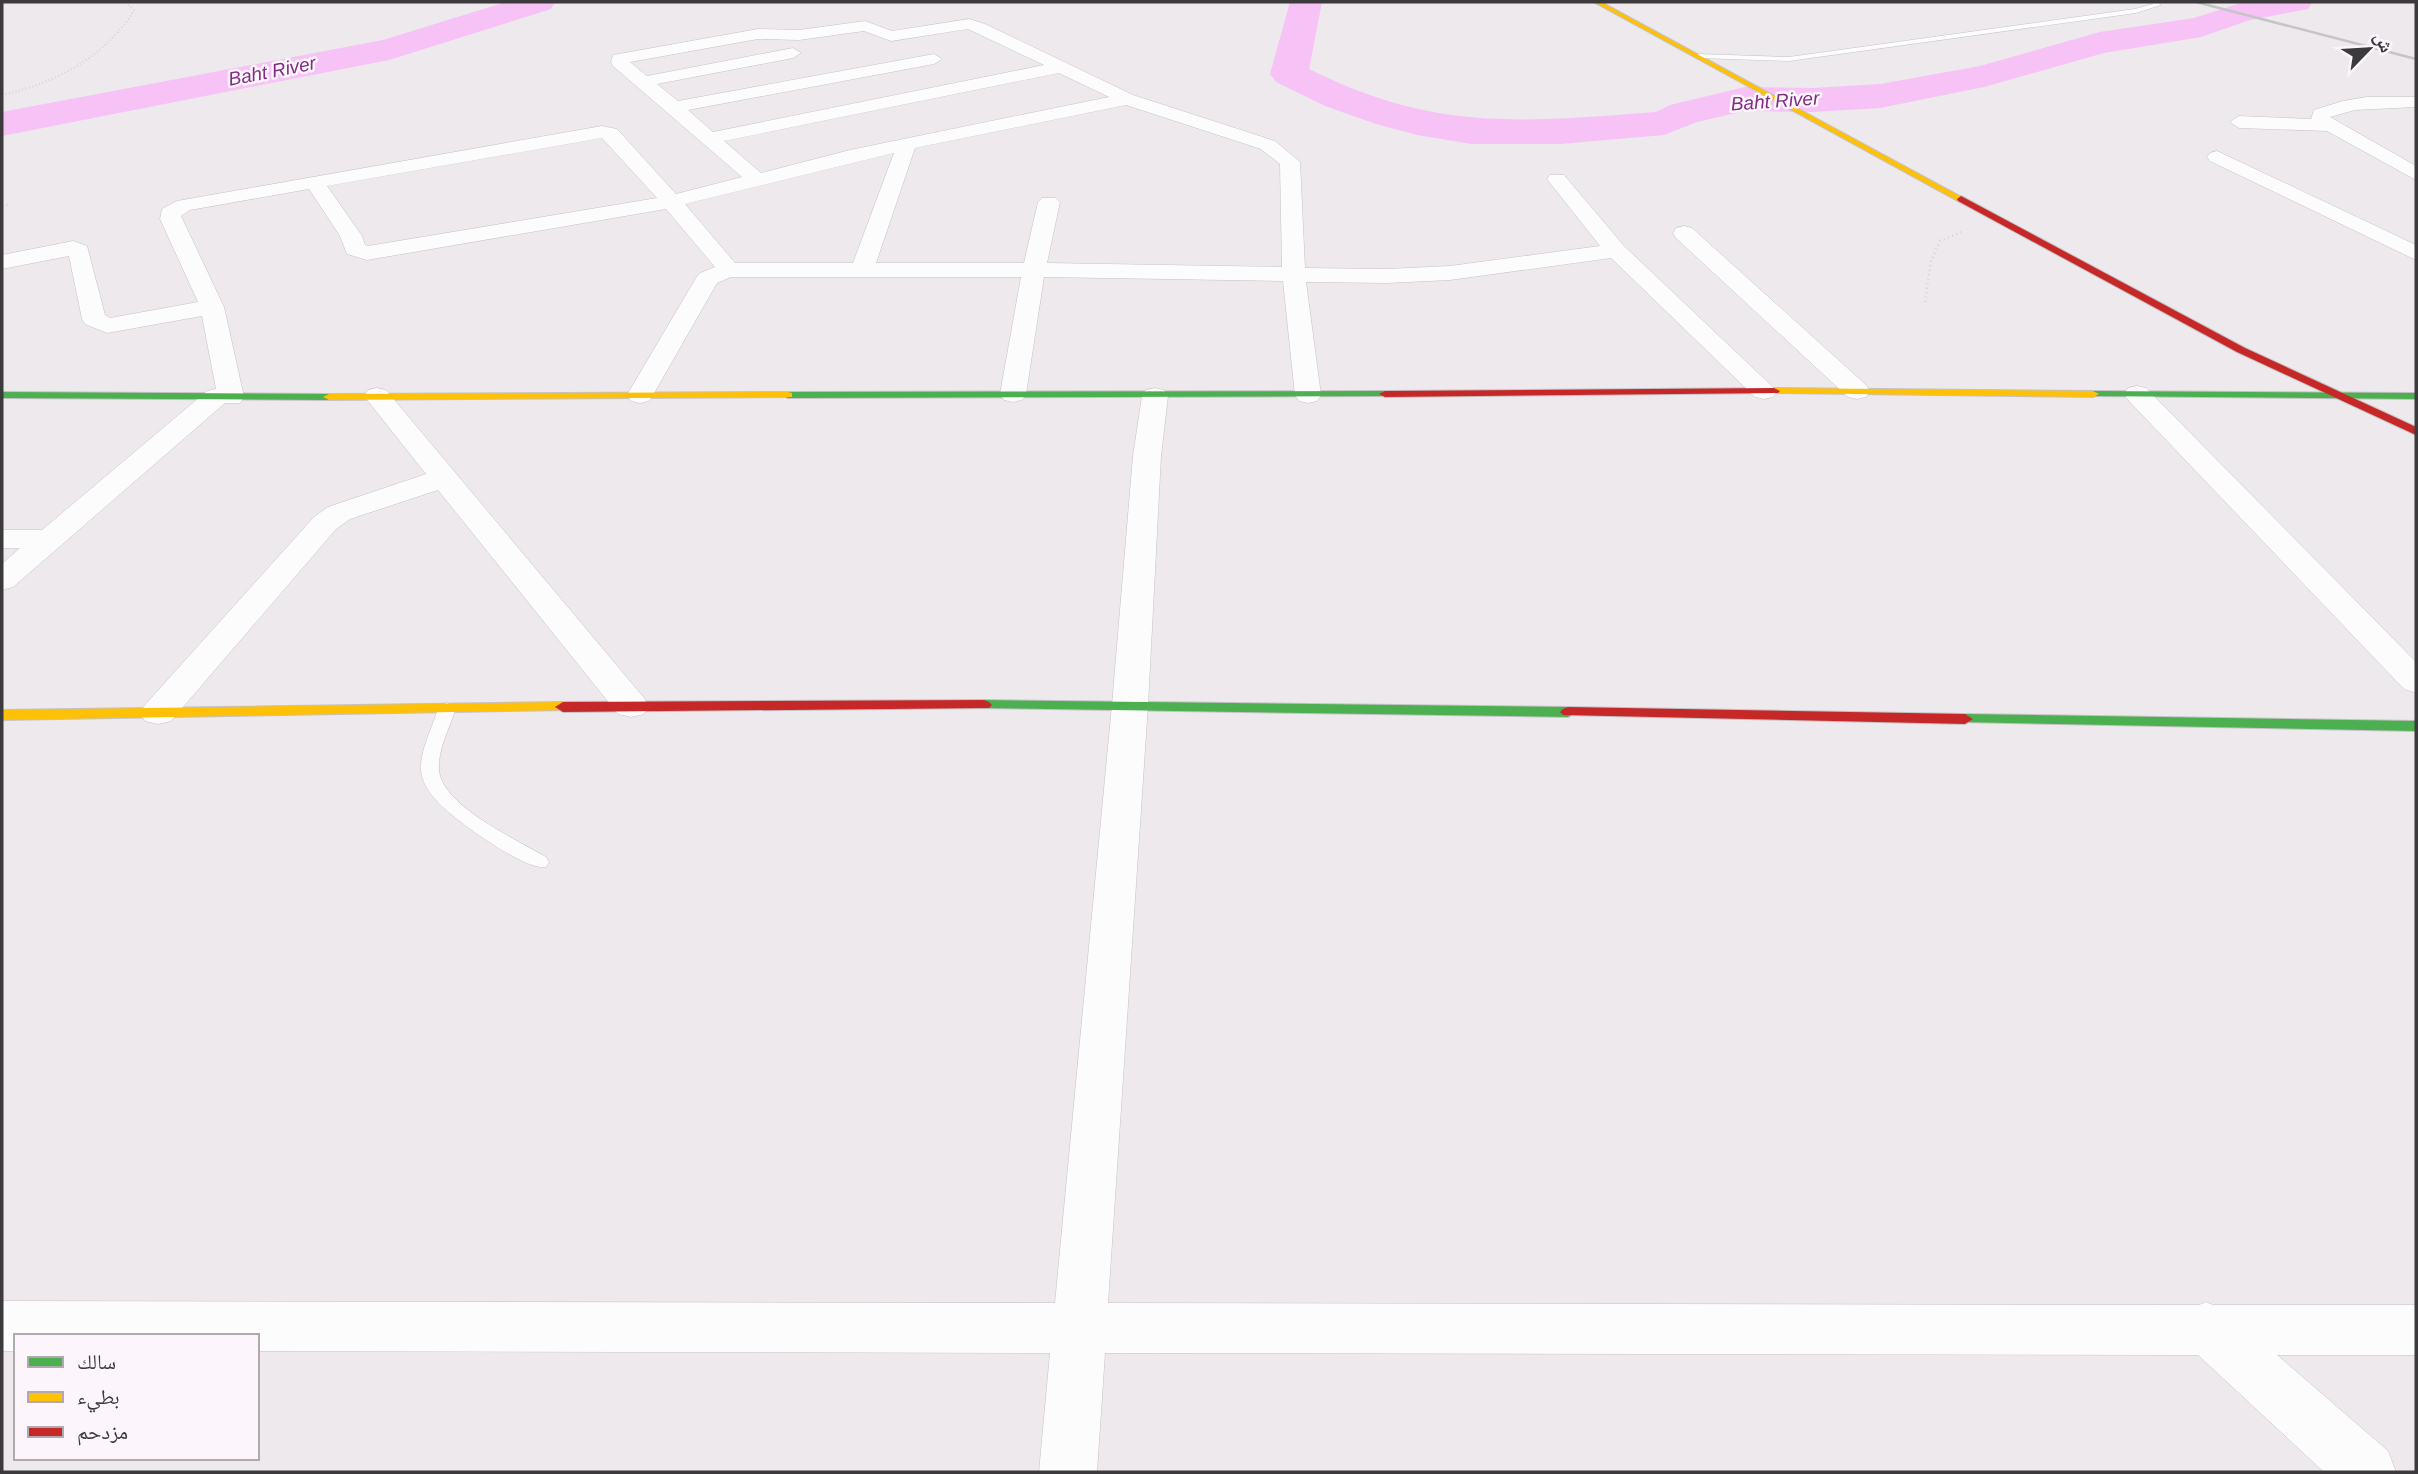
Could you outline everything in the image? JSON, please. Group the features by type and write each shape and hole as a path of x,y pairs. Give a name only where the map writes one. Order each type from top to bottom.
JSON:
{"street":[{"path":"1597,2 2241,350 2416,431"},
{"path":"891,36 952,25 974,25 1127,99 1231,131 1283,154 1290,162 1294,275 1308,396"},
{"path":"756,179 619,62 620,59 758,34 799,35 865,26 987,83 1049,117"},
{"path":"758,34 812,67 861,108"},
{"path":"643,82 934,59"},
{"path":"674,107 812,67"},
{"path":"710,138 1062,67"},
{"path":"314,182 351,236 355,249 367,253 669,202 850,156 1127,99"},
{"path":"897,101 954,135"},
{"path":"2416,102 2385,102 2328,110 2321,114 2320,119 2416,174"},
{"path":"798,121 850,156"},
{"path":"2239,122 2327,125"},
{"path":"224,397 212,307 170,214 184,205 602,132 610,133 711,246 728,270"},
{"path":"862,271 907,144"},
{"path":"2217,157 2416,254"},
{"path":"1557,179 1616,251 1763,391"},
{"path":"1013,394 1034,270 1049,202"},
{"path":"1684,233 1857,391"},
{"path":"2,262 73,248 79,251 94,319 107,326 212,307"},
{"path":"640,395 708,278 728,270 1034,270 1387,276 1450,273 1616,251"},
{"path":"2,395 1308,396 1857,391 2416,396"},
{"path":"2137,394 2416,682"},
{"path":"377,396 631,706"},
{"path":"1068,1472 1130,705 1147,456 1155,396"},
{"path":"2,580 224,397"},
{"path":"158,713 325,523 339,513 444,478"},
{"path":"2,539 50,539"},
{"path":"2,715 631,706 1130,705 2416,726"},
{"path":"2,1326 1081,1329 2206,1327 2416,1330"},
{"path":"2206,1327 2367,1472"}],"lane":[{"path":"1699,56 1797,58 2136,11 2157,5 2155,2"},
{"path":"447,708 430,770 435,787 453,808 539,862"}],"path":[{"path":"2,95 53,81 82,66 103,50 130,19 134,10 125,2"},
{"path":"2,205 10,205"},
{"path":"1925,302 1931,261 1940,241 1999,217"}],"waterway":[{"name":"Baht River","path":"2,124 389,49 539,2"},
{"name":"Baht River","path":"1306,2 1289,74 1338,98 1390,116 1444,128 1498,133 1560,132 1664,123 1684,113 1745,99 1813,100 1880,96 1984,76 2100,43 2201,27 2242,12 2296,2"}],"railway":[{"path":"2196,2 2416,59"}],"traffic: fast":[{"path":"788,395 1385,394"},
{"path":"2093,394 2416,396"},
{"path":"2,395 329,397"},
{"path":"984,705 1568,712"},
{"path":"1965,719 2416,726"}],"traffic: slow":[{"path":"1597,2 1961,199"},
{"path":"1774,391 2093,394"},
{"path":"329,397 788,395"},
{"path":"2,715 563,707"}],"traffic: jam":[{"path":"1961,199 2241,350 2416,431"},
{"path":"1385,394 1774,391"},
{"path":"563,707 984,705"},
{"path":"1568,712 1965,719"}]}
